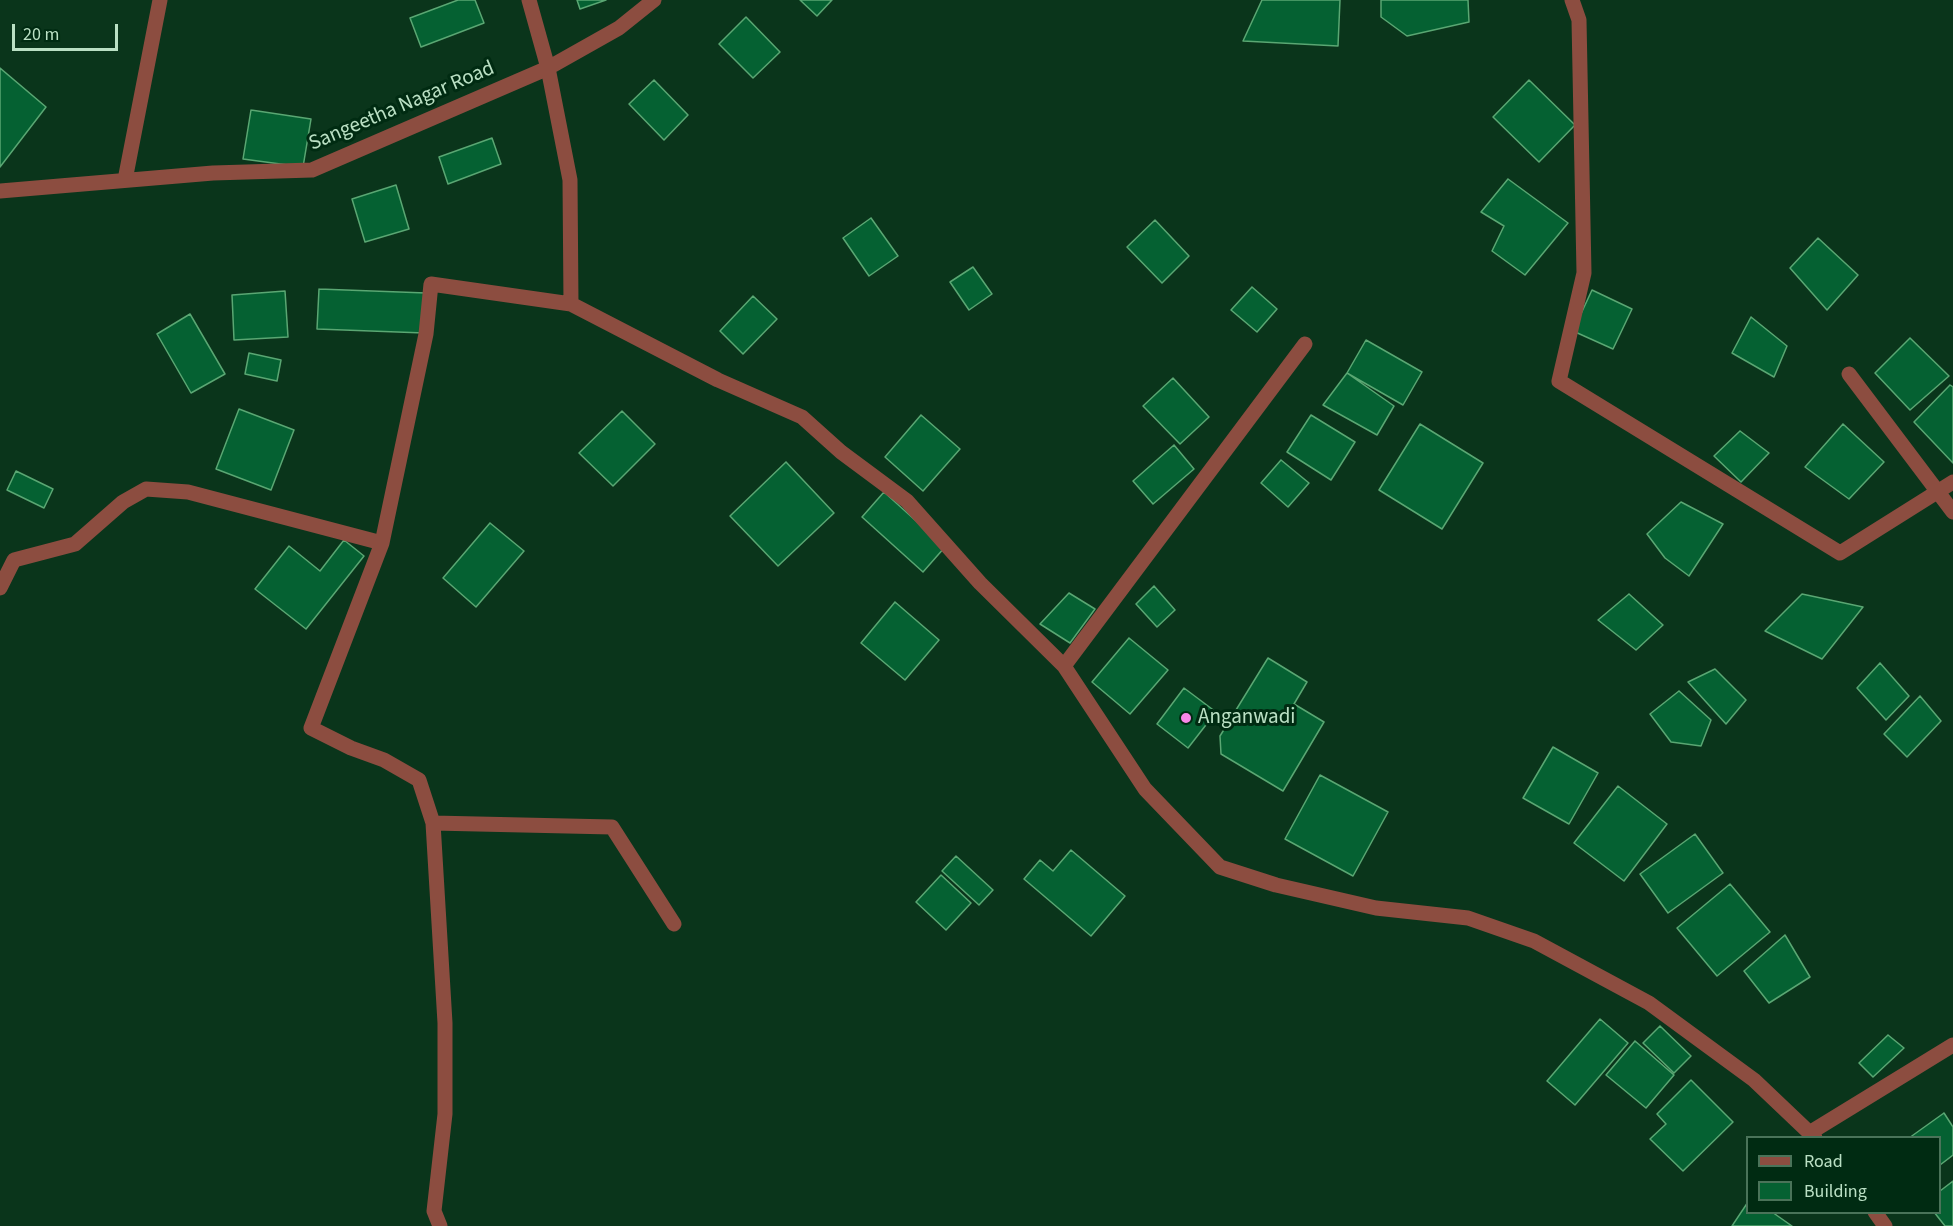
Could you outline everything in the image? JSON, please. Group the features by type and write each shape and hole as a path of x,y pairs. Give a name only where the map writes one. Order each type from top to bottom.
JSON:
{"street":[{"path":"125,180 160,0"},
{"path":"529,0 548,68 570,180 571,304"},
{"name":"Sangeetha Nagar Road","path":"0,190 125,180 312,170 548,68 619,28 654,0"},
{"path":"1572,0 1579,20 1584,273 1559,381 1840,553 1953,482"},
{"path":"440,1226 434,1211 445,1114 446,1023 433,823 419,780 384,760 351,748 311,728 382,543 426,334 431,284 571,304 718,380 802,417 841,452 907,501 980,583 1064,666 1145,789 1220,867 1276,885 1376,908 1468,918 1534,941 1649,1003 1754,1080 1813,1134 1953,1045"},
{"path":"1064,666 1305,344"},
{"path":"1849,374 1953,512"},
{"path":"0,588 14,560 75,544 123,502 146,489 188,492 382,543"},
{"path":"433,823 612,827 674,924"}],"building":[{"path":"458,0 475,0 484,23 421,47 410,18"},
{"path":"577,0 606,0 580,9"},
{"path":"800,0 832,0 817,16"},
{"path":"1262,0 1340,0 1338,46 1243,41"},
{"path":"1381,0 1468,0 1469,22 1407,36 1381,17"},
{"path":"746,17 780,52 753,78 719,44"},
{"path":"0,68 46,107 0,167"},
{"path":"654,80 688,115 664,140 629,104"},
{"path":"1529,80 1575,125 1539,162 1493,117"},
{"path":"251,110 311,119 303,167 243,159"},
{"path":"492,138 501,164 448,184 439,157"},
{"path":"1508,179 1568,223 1525,275 1492,251 1504,226 1481,212"},
{"path":"396,185 409,229 365,242 352,199"},
{"path":"871,218 898,256 869,276 843,238"},
{"path":"1155,220 1189,256 1162,283 1127,247"},
{"path":"1818,238 1858,275 1827,310 1790,268"},
{"path":"973,267 992,294 969,310 950,282"},
{"path":"1252,287 1277,309 1257,332 1231,310"},
{"path":"319,289 426,293 424,333 317,329"},
{"path":"1592,290 1632,309 1613,349 1573,331"},
{"path":"285,291 288,337 234,340 232,295"},
{"path":"753,296 777,319 743,354 720,331"},
{"path":"190,314 225,374 191,393 157,334"},
{"path":"1751,317 1787,346 1774,377 1732,353"},
{"path":"1910,338 1949,376 1910,410 1875,373"},
{"path":"1366,340 1422,372 1403,405 1347,373"},
{"path":"249,353 281,360 277,381 245,374"},
{"path":"1347,373 1394,406 1377,435 1323,405"},
{"path":"1173,378 1209,417 1180,444 1143,406"},
{"path":"1950,385 1953,387 1953,463 1914,422"},
{"path":"239,409 294,430 271,490 216,469"},
{"path":"622,411 655,444 613,486 579,453"},
{"path":"921,415 960,449 923,491 885,457"},
{"path":"1311,415 1355,442 1331,480 1287,452"},
{"path":"1420,424 1483,463 1442,529 1379,490"},
{"path":"1843,424 1884,462 1849,499 1805,467"},
{"path":"1740,431 1769,453 1741,482 1714,456"},
{"path":"1174,445 1194,469 1153,504 1133,481"},
{"path":"1281,460 1309,483 1288,507 1261,483"},
{"path":"786,462 834,513 778,566 730,516"},
{"path":"16,471 53,489 44,508 7,490"},
{"path":"884,492 945,547 923,572 862,517"},
{"path":"1681,502 1723,524 1689,576 1665,558 1647,534"},
{"path":"490,523 524,551 476,607 443,578"},
{"path":"344,540 364,556 306,629 255,589 289,546 320,571"},
{"path":"1154,586 1175,610 1157,627 1136,604"},
{"path":"1069,593 1095,609 1070,643 1040,624"},
{"path":"1629,594 1663,625 1636,650 1598,620"},
{"path":"1802,594 1863,607 1822,659 1765,631"},
{"path":"895,602 939,640 905,680 861,643"},
{"path":"1129,638 1168,670 1130,714 1092,682"},
{"path":"1268,658 1307,682 1294,704 1324,722 1283,791 1221,754 1220,736"},
{"path":"1880,663 1909,696 1886,720 1857,688"},
{"path":"1715,669 1746,700 1726,724 1688,682"},
{"name":"Anganwadi","path":"1184,688 1216,712 1188,748 1157,724"},
{"path":"1679,691 1711,720 1701,746 1671,742 1650,714"},
{"path":"1920,696 1941,721 1907,757 1884,734"},
{"path":"1553,747 1598,773 1569,824 1523,798"},
{"path":"1320,775 1388,812 1353,876 1285,839"},
{"path":"1618,786 1667,824 1624,881 1574,843"},
{"path":"1695,834 1723,873 1668,913 1640,874"},
{"path":"1071,850 1125,896 1091,936 1024,879 1040,860 1053,871"},
{"path":"956,856 993,890 979,905 942,871"},
{"path":"941,875 971,903 946,930 916,902"},
{"path":"1730,884 1770,932 1717,976 1677,928"},
{"path":"1785,935 1810,977 1769,1003 1744,971"},
{"path":"1600,1019 1628,1043 1575,1105 1547,1081"},
{"path":"1660,1026 1691,1056 1674,1073 1643,1043"},
{"path":"1888,1035 1904,1048 1873,1077 1859,1063"},
{"path":"1635,1041 1674,1075 1646,1108 1606,1075"},
{"path":"1691,1080 1733,1122 1683,1171 1650,1139 1666,1124 1657,1114"},
{"path":"1944,1113 1953,1127 1953,1155 1941,1164 1941,1136 1912,1136"},
{"path":"1953,1181 1953,1226 1945,1226 1936,1214 1941,1214 1941,1190"},
{"path":"1746,1205 1746,1214 1775,1214 1792,1226 1732,1226"}],"place":[{"name":"Anganwadi","path":"1186,718"}]}
